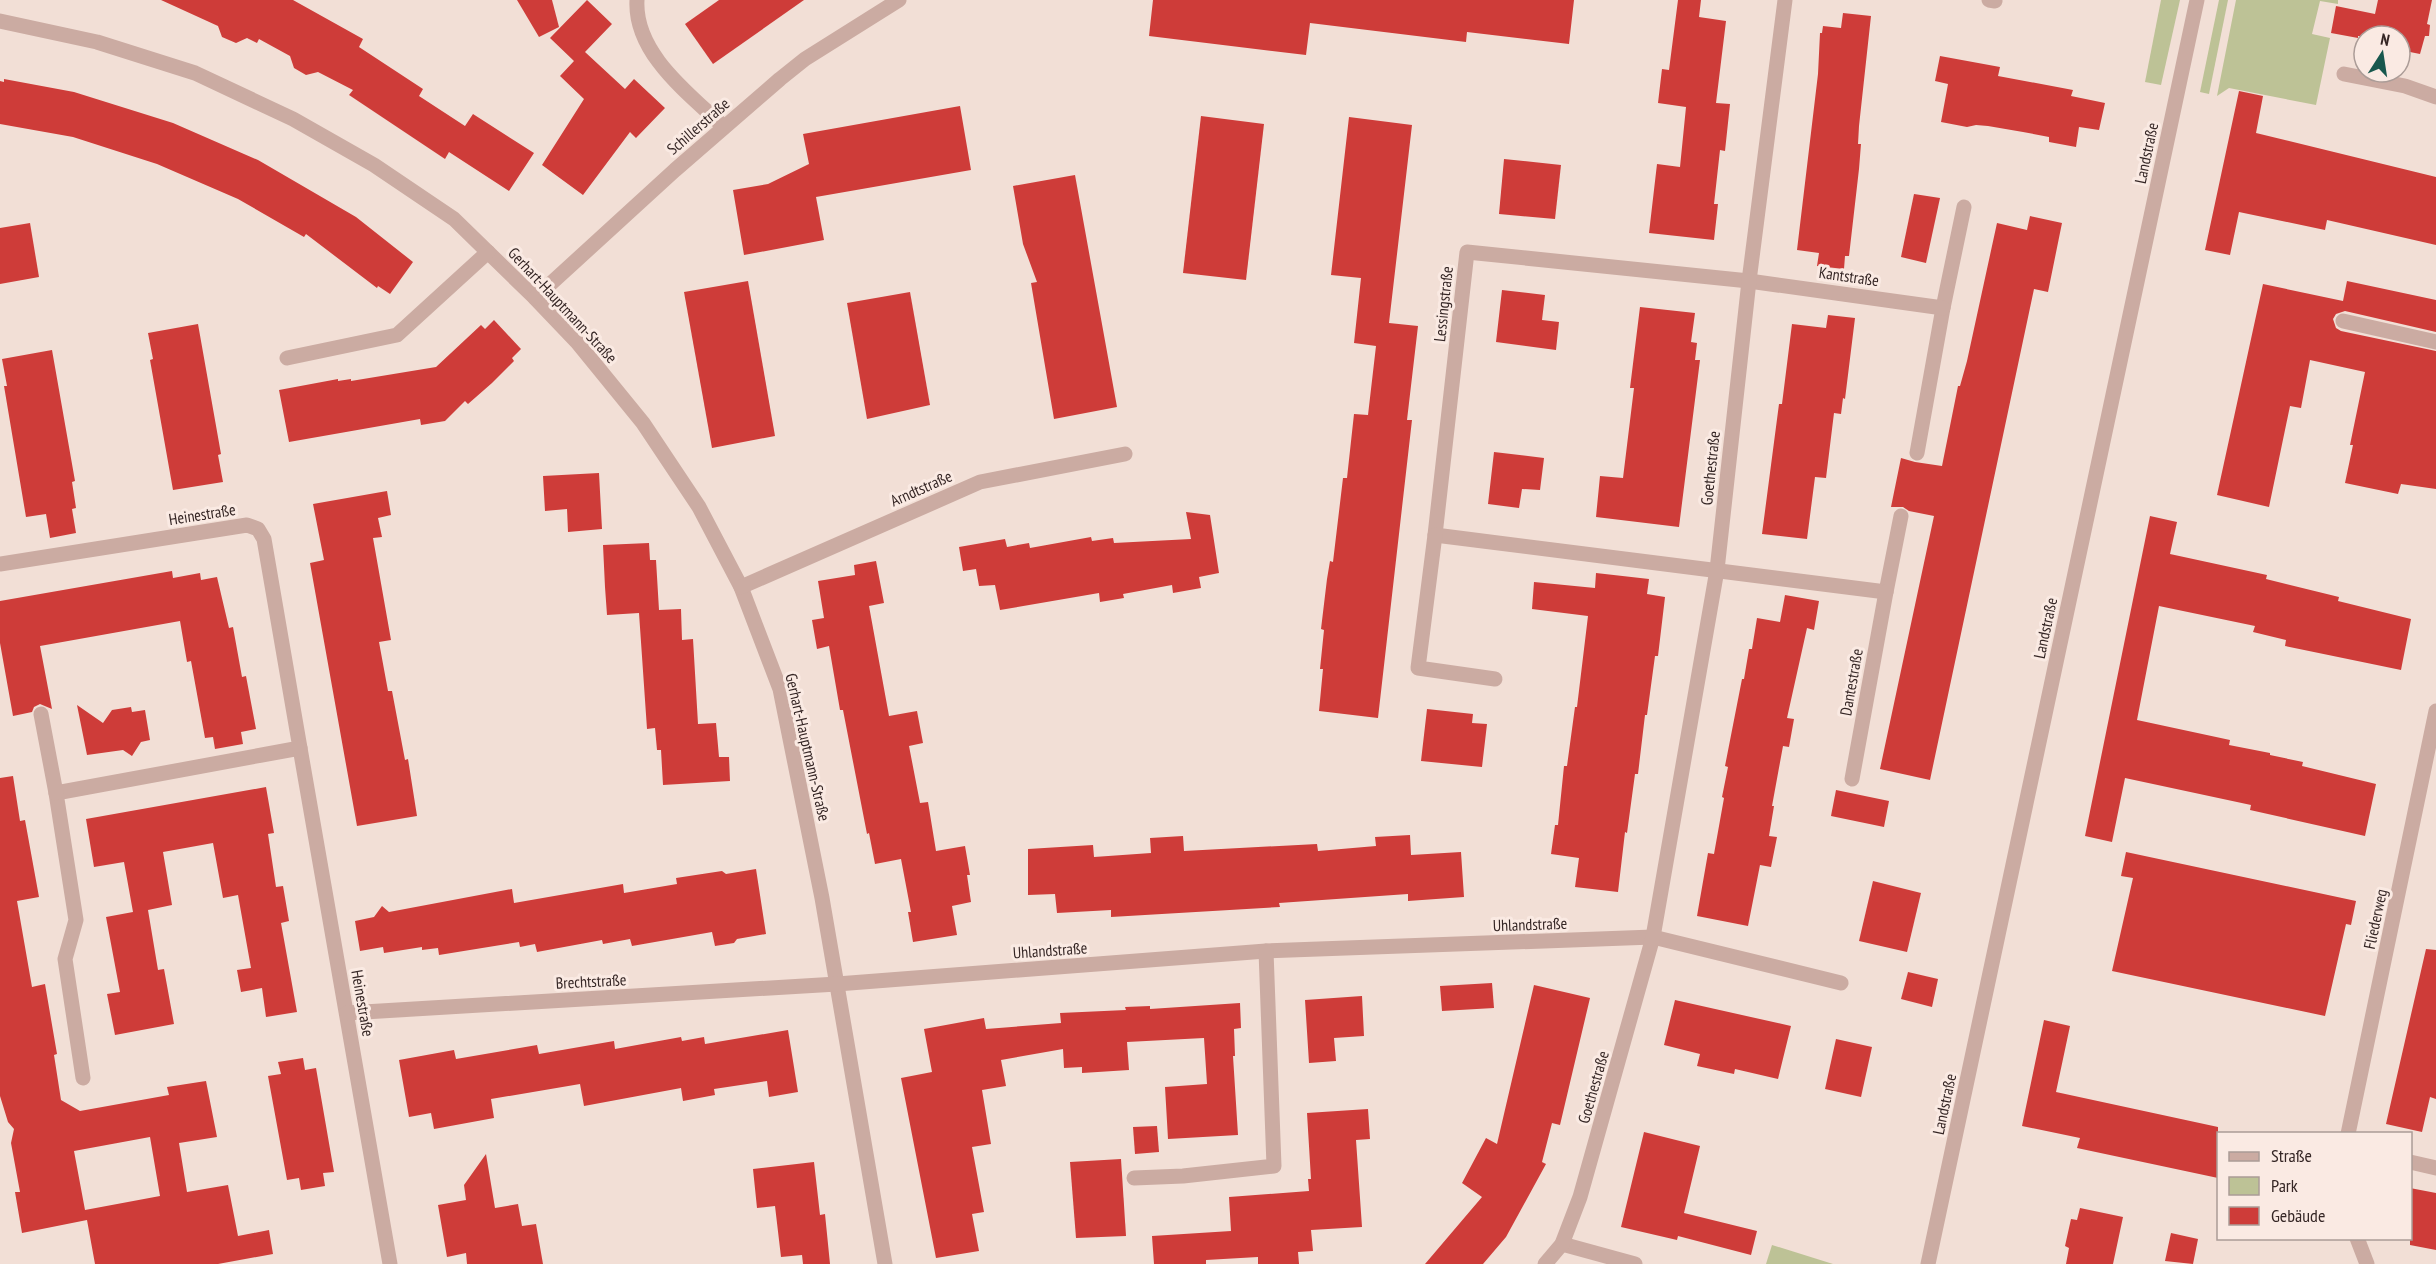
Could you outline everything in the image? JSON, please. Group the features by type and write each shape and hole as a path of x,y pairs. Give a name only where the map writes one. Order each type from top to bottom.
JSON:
{"street":[{"path":"637,0 636,17 660,67 723,126"},
{"name":"Schillerstraße","path":"536,298 723,126 805,59 899,0"},
{"name":"Goethestraße","path":"1545,1264 1562,1244 1592,1155 1653,937 1717,570 1749,281 1785,0"},
{"name":"Landstraße","path":"1928,1264 2197,0"},
{"name":"Gerhart-Hauptmann-Straße","path":"0,21 98,42 195,73 282,114 374,165 454,219 536,298 577,342 643,423 699,507 741,587 780,689 822,898 885,1264"},
{"path":"2344,74 2405,86 2436,97"},
{"path":"1917,453 1964,207"},
{"name":"Gerhart-Hauptmann-Straße","path":"287,358 397,335 488,252"},
{"name":"Lessingstraße","path":"1495,679 1418,668 1467,252 1749,281"},
{"name":"Kantstraße","path":"1749,281 1943,308"},
{"path":"2343,321 2436,342"},
{"name":"Arndtstraße","path":"741,587 980,482 1125,454"},
{"name":"Dantestraße","path":"1852,779 1901,516"},
{"name":"Heinestraße","path":"0,564 248,525 258,528 264,539 390,1264"},
{"path":"1435,536 1886,592"},
{"name":"Fliederweg","path":"2348,1132 2436,711"},
{"path":"41,714 76,920 65,959 83,1078"},
{"path":"56,793 300,748"},
{"path":"1653,937 1841,983"},
{"name":"Uhlandstraße","path":"837,984 1266,951 1653,937"},
{"path":"1134,1178 1183,1176 1274,1166 1266,951"},
{"name":"Brechtstraße","path":"347,1013 837,984"},
{"path":"2412,1162 2436,1168"},
{"path":"2357,1240 2367,1264"},
{"path":"1562,1244 1635,1264"}],"green space":[{"path":"2161,0 2180,0 2161,85 2145,82"},
{"path":"2219,0 2228,0 2209,94 2200,92"},
{"path":"2236,0 2338,0 2338,4 2320,1 2312,34 2330,38 2316,105 2229,88 2217,96"},
{"path":"1772,1245 1833,1264 1766,1264"}],"building":[{"path":"161,0 293,0 363,39 359,47 423,89 419,96 465,126 473,114 534,153 509,191 449,152 445,159 349,95 353,90 318,72 306,75 294,68 290,56 259,39 257,43 247,38 236,43 222,37 218,26"},
{"path":"517,0 552,0 559,27 539,37"},
{"path":"587,0 612,24 585,52 625,89 634,79 665,108 636,138 630,132 583,195 542,165 584,99 560,76 574,61 550,38"},
{"path":"719,0 804,0 713,64 685,24"},
{"path":"1153,0 1574,0 1569,44 1467,32 1466,42 1310,23 1306,55 1149,36"},
{"path":"1678,0 1701,0 1699,17 1726,21 1716,103 1730,104 1725,151 1720,150 1714,204 1718,204 1714,240 1649,233 1657,164 1680,167 1686,107 1658,103 1662,69 1669,70"},
{"path":"2378,0 2432,0 2427,24 2430,25 2429,36 2425,36 2420,54 2412,52 2412,24 2352,24 2352,37 2331,33 2336,6 2375,14"},
{"path":"1843,13 1871,16 1859,126 1858,144 1861,144 1859,169 1849,256 1845,256 1844,269 1817,266 1819,253 1797,250 1818,74 1820,33 1822,33 1823,26 1841,28"},
{"path":"1940,56 2000,67 1998,76 2073,90 2071,96 2105,103 2099,130 2079,127 2076,147 2049,142 2049,137 2023,132 1988,126 1967,127 1941,122 1948,84 1935,81"},
{"path":"4,79 74,92 173,123 258,160 356,217 413,262 390,294 378,286 377,288 306,234 304,237 238,199 157,164 73,137 0,124 0,81 4,82"},
{"path":"2239,91 2263,96 2256,133 2436,177 2436,245 2327,220 2325,230 2239,212 2230,255 2205,250"},
{"path":"960,106 971,170 816,197 824,240 744,255 733,190 768,184 809,164 803,134"},
{"path":"1201,116 1264,124 1246,280 1183,273"},
{"path":"1349,117 1412,125 1389,323 1418,326 1407,420 1412,420 1378,718 1319,711 1324,630 1321,629 1327,579 1330,561 1333,562 1343,478 1347,478 1354,414 1368,415 1376,346 1354,343 1361,278 1331,275"},
{"path":"1504,159 1561,165 1555,219 1499,214"},
{"path":"1075,175 1117,407 1054,419 1031,283 1037,282 1023,244 1013,186"},
{"path":"1914,194 1940,198 1926,263 1901,257"},
{"path":"2030,216 2062,223 2048,292 2034,289 1930,780 1880,769 1934,516 1909,511 1903,507 1891,507 1901,458 1942,466 1958,386 1960,386 1967,361 1997,223 2027,230"},
{"path":"30,223 39,277 0,284 0,228"},
{"path":"748,281 775,436 712,448 684,292"},
{"path":"2347,281 2436,300 2436,332 2345,311 2336,314 2333,319 2336,328 2341,331 2436,351 2436,489 2401,484 2398,494 2345,483 2353,445 2350,445 2365,372 2310,360 2301,408 2290,406 2269,507 2217,495 2263,284 2343,301"},
{"path":"1502,290 1545,295 1542,320 1559,322 1556,350 1496,342"},
{"path":"910,292 930,405 867,419 847,303"},
{"path":"1640,307 1695,313 1691,342 1697,343 1695,360 1700,360 1679,527 1596,517 1600,476 1623,478 1634,388 1630,388"},
{"path":"1828,315 1855,318 1845,399 1843,398 1841,414 1834,413 1826,478 1815,477 1807,539 1762,534 1792,324 1826,328"},
{"path":"494,320 521,349 512,358 514,361 492,383 468,404 465,401 445,421 421,425 420,419 289,442 279,390 338,379 338,381 351,379 351,381 436,367 481,325 485,329"},
{"path":"198,324 221,454 218,455 223,482 173,490 150,360 153,359 148,333"},
{"path":"52,350 75,481 72,482 76,508 72,509 76,533 50,538 46,514 26,517 4,386 7,386 2,359"},
{"path":"1494,452 1544,458 1540,490 1522,489 1519,508 1488,504"},
{"path":"599,473 602,529 568,532 567,509 545,511 543,476"},
{"path":"387,491 391,515 378,518 382,537 373,538 391,640 379,642 388,691 392,691 405,760 408,759 417,816 357,826 310,563 324,560 313,504"},
{"path":"1186,512 1210,515 1219,573 1199,577 1201,588 1173,593 1172,585 1123,594 1124,598 1100,602 1099,593 1000,610 995,585 979,586 976,569 963,571 959,547 1005,539 1007,547 1029,543 1030,548 1091,537 1092,541 1113,538 1114,543 1191,539"},
{"path":"2150,516 2177,522 2170,554 2267,575 2266,579 2339,597 2338,601 2411,619 2401,670 2285,646 2286,640 2253,632 2255,626 2159,606 2137,720 2230,740 2229,745 2270,753 2270,755 2303,762 2302,766 2376,784 2365,836 2250,810 2251,805 2125,778 2112,842 2085,836"},
{"path":"649,543 650,560 656,560 659,610 681,609 682,640 693,639 698,724 716,723 719,757 729,757 730,781 663,785 661,750 657,750 655,728 647,729 639,613 607,615 605,587 603,545"},
{"path":"876,561 884,603 869,606 889,716 917,711 923,743 909,746 920,803 928,802 936,851 965,846 970,875 967,875 971,902 952,906 957,935 913,942 908,912 911,912 901,859 875,864 843,710 840,710 829,646 817,649 812,620 824,618 818,581 855,575 854,565"},
{"path":"172,571 173,578 200,573 201,580 217,577 229,628 233,627 242,677 246,676 256,729 241,732 243,744 215,749 213,737 205,738 191,661 187,662 180,621 40,646 52,709 40,704 34,707 32,712 13,716 0,643 0,601"},
{"path":"1596,573 1649,579 1647,594 1665,597 1658,656 1655,656 1647,715 1645,715 1638,774 1635,774 1627,833 1625,832 1618,892 1575,887 1579,858 1551,854 1555,825 1558,825 1564,766 1567,766 1575,707 1577,707 1588,616 1532,609 1534,582 1595,588"},
{"path":"1785,595 1819,601 1814,630 1807,628 1787,718 1794,719 1789,747 1783,746 1772,806 1774,806 1769,836 1777,837 1771,867 1760,865 1748,926 1697,916 1708,853 1714,854 1728,767 1725,766 1757,618 1780,622"},
{"path":"77,705 103,723 112,710 131,707 132,712 145,710 150,740 141,742 132,756 123,750 87,755"},
{"path":"1427,709 1473,714 1472,723 1487,724 1482,767 1421,761"},
{"path":"13,776 20,821 25,820 39,897 17,901 32,987 45,984 57,1054 54,1055 61,1100 80,1111 169,1095 167,1087 206,1081 217,1137 179,1143 187,1192 228,1185 238,1236 269,1230 273,1254 218,1264 95,1264 87,1220 22,1233 15,1192 20,1192 11,1143 14,1129 8,1122 0,1096 0,778","holes":["150,1137 160,1196 85,1210 74,1151"]},
{"path":"266,787 274,833 268,834 276,887 283,886 289,921 281,923 297,1012 266,1017 262,988 241,992 237,970 251,968 238,895 223,898 213,843 163,852 172,905 148,910 158,970 164,969 174,1024 115,1035 107,994 120,992 106,917 133,912 124,862 94,867 86,819"},
{"path":"1836,790 1889,801 1884,827 1831,816"},
{"path":"1410,835 1411,855 1461,852 1464,897 1408,901 1408,894 1279,903 1280,907 1111,917 1111,910 1057,913 1055,894 1028,895 1028,849 1093,845 1094,857 1151,853 1150,838 1183,836 1184,851 1317,844 1318,851 1376,846 1375,837"},
{"path":"2126,852 2356,901 2351,925 2346,924 2325,1016 2112,971 2133,878 2121,876"},
{"path":"756,869 766,934 737,939 734,943 715,946 712,932 632,946 630,939 603,944 602,940 537,952 535,944 520,947 519,942 439,955 438,948 422,950 422,947 384,953 383,947 360,951 355,921 374,917 382,906 389,912 512,889 514,903 623,884 624,893 677,884 676,878 722,871 726,874"},
{"path":"1873,881 1921,893 1907,952 1859,941"},
{"path":"2426,949 2436,950 2436,1099 2430,1097 2422,1132 2386,1124"},
{"path":"1908,972 1938,979 1932,1007 1901,999"},
{"path":"1492,983 1494,1008 1442,1011 1440,986"},
{"path":"1534,985 1590,998 1560,1125 1552,1123 1542,1162 1546,1164 1506,1237 1483,1264 1425,1264 1482,1197 1462,1183 1486,1138 1497,1144"},
{"path":"1362,996 1364,1036 1334,1038 1336,1061 1309,1063 1305,1000"},
{"path":"1675,1000 1791,1026 1778,1079 1735,1069 1734,1074 1697,1066 1700,1054 1664,1045"},
{"path":"1240,1003 1241,1028 1234,1029 1235,1056 1233,1056 1238,1135 1168,1139 1165,1087 1207,1084 1204,1038 1127,1042 1129,1070 1082,1073 1082,1067 1064,1068 1063,1049 1001,1060 1006,1086 982,1090 991,1144 972,1147 984,1212 972,1214 979,1251 936,1258 901,1078 932,1072 924,1029 984,1018 986,1029 1061,1023 1060,1013 1126,1010 1125,1007 1150,1006 1150,1009"},
{"path":"2044,1020 2070,1026 2056,1092 2218,1127 2217,1178 2077,1148 2080,1138 2022,1126"},
{"path":"788,1030 798,1092 769,1097 767,1081 714,1089 715,1095 683,1101 681,1088 584,1106 580,1084 491,1099 494,1118 434,1129 431,1113 409,1117 399,1060 454,1050 456,1059 537,1045 539,1054 614,1041 615,1049 681,1037 682,1041 704,1037 705,1044"},
{"path":"1836,1039 1872,1047 1861,1097 1825,1089"},
{"path":"303,1058 305,1070 316,1068 334,1172 323,1173 325,1186 301,1190 299,1178 287,1180 268,1076 281,1074 278,1062"},
{"path":"1368,1109 1370,1139 1356,1140 1362,1227 1311,1230 1313,1251 1298,1252 1299,1264 1258,1264 1258,1257 1206,1260 1206,1264 1154,1264 1152,1236 1231,1231 1229,1197 1309,1191 1308,1179 1311,1179 1307,1113"},
{"path":"1157,1126 1159,1152 1135,1154 1133,1127"},
{"path":"1644,1132 1700,1146 1684,1213 1757,1231 1751,1255 1678,1236 1677,1240 1621,1227"},
{"path":"486,1154 495,1208 518,1204 522,1226 536,1224 543,1264 467,1264 466,1253 447,1257 438,1205 466,1200 464,1185"},
{"path":"1121,1159 1126,1236 1076,1238 1070,1162"},
{"path":"814,1162 820,1215 825,1214 830,1264 803,1264 802,1255 781,1257 775,1206 757,1208 753,1169"},
{"path":"2412,1188 2436,1193 2436,1250 2410,1245 2410,1240 2412,1240"},
{"path":"2080,1208 2123,1217 2113,1264 2066,1264 2069,1248 2065,1246 2071,1219 2077,1220"},
{"path":"2171,1233 2198,1239 2193,1264 2165,1261"}]}
